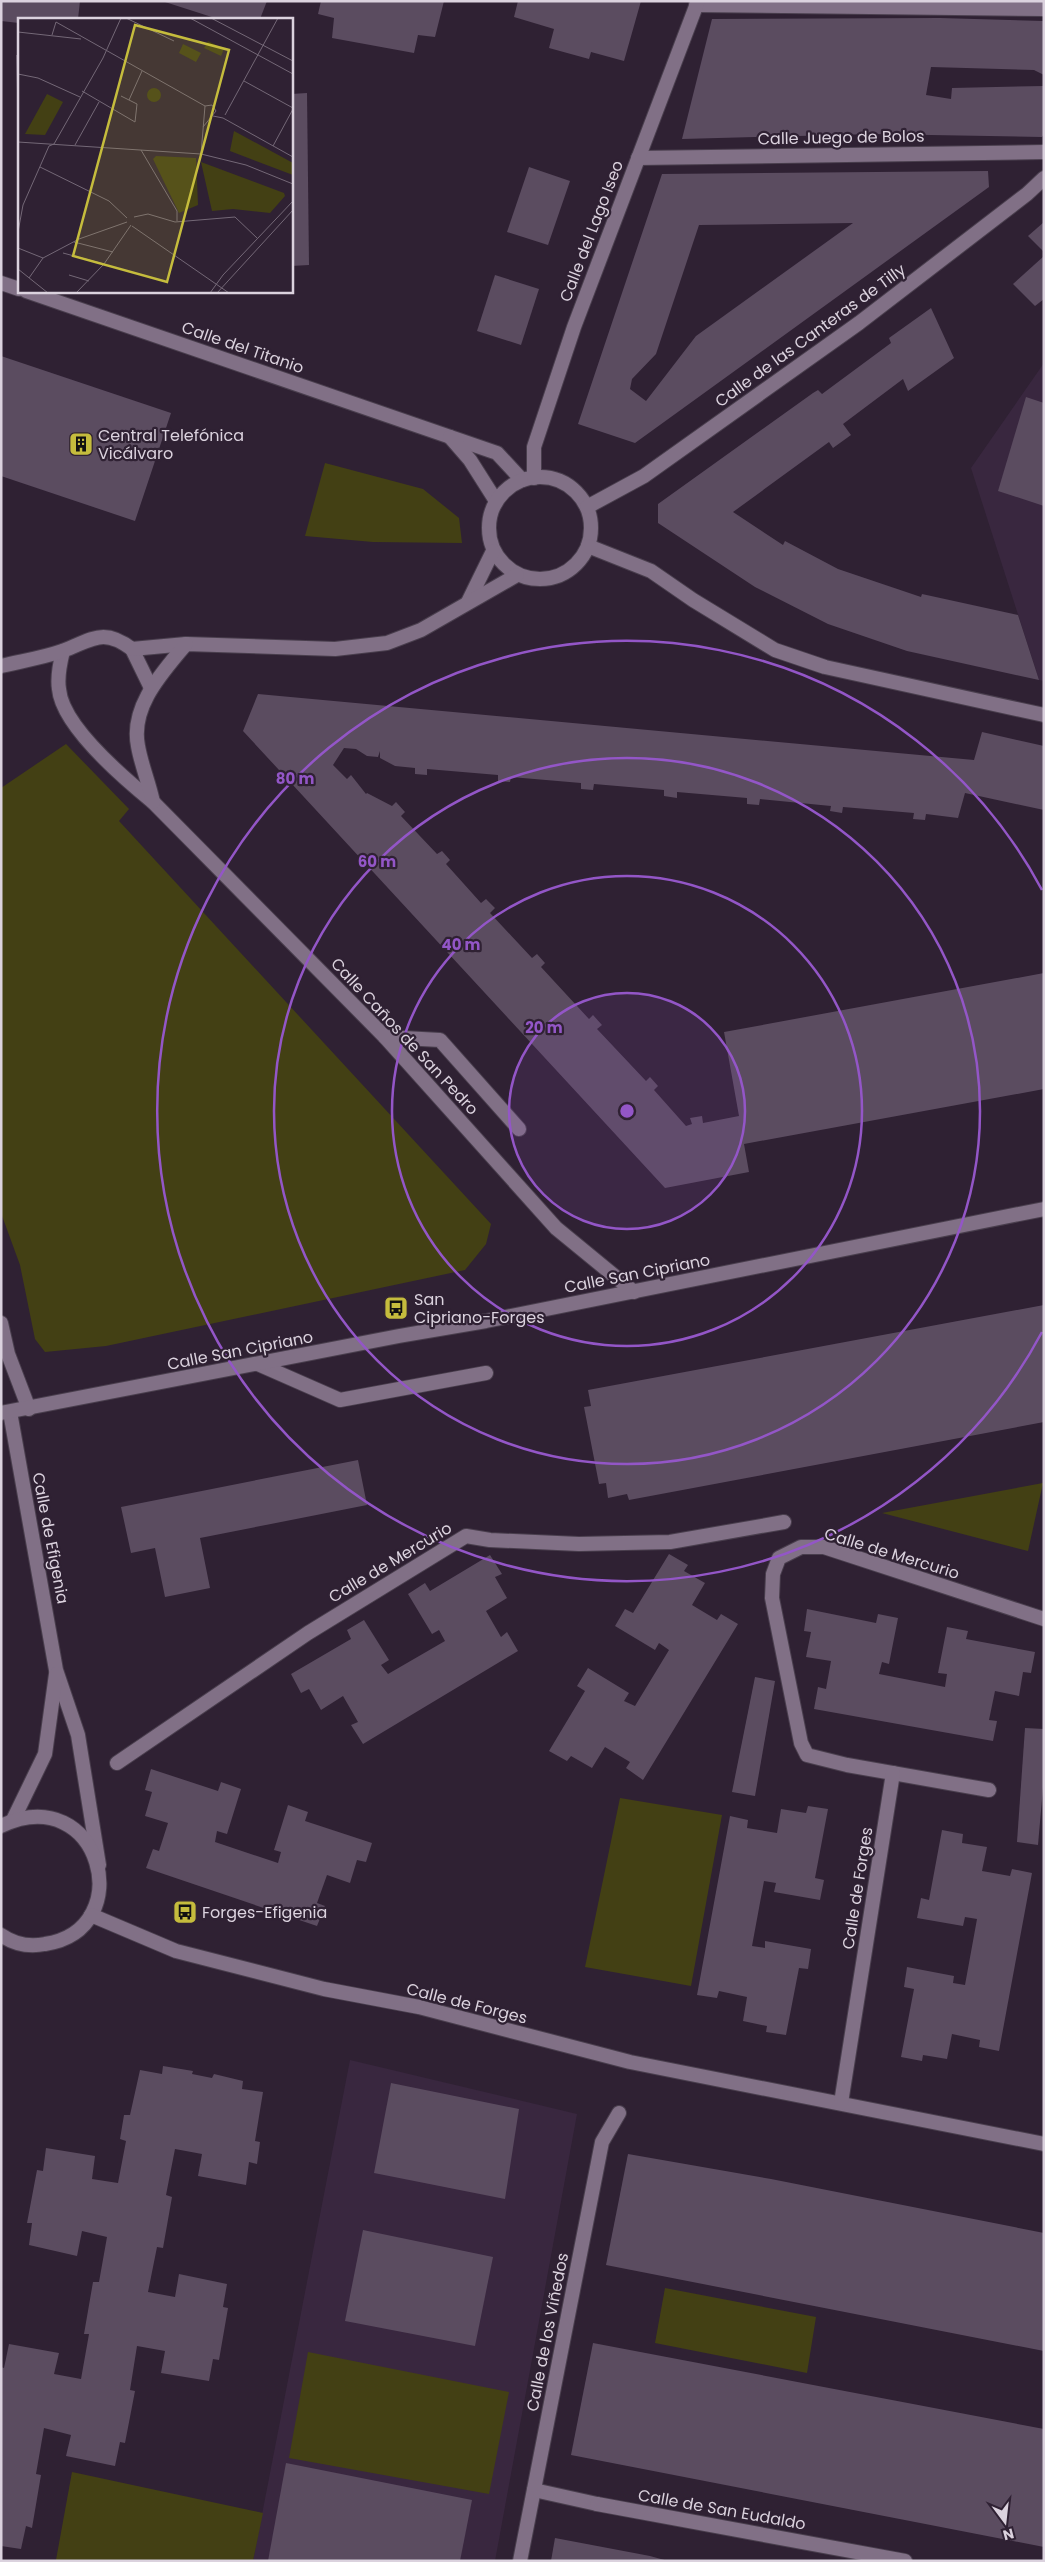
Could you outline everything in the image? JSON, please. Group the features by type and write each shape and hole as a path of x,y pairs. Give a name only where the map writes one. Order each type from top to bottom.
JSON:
{"street":[{"path":"697,3 1044,9"},
{"name":"Calle del Lago Iseo","path":"528,479 534,446 574,327 697,3"},
{"name":"Calle Juego de Bolos","path":"638,158 1044,152"},
{"name":"Calle de las Canteras de Tilly","path":"587,507 644,476 859,323 1027,194 1044,178"},
{"path":"1,283 18,289"},
{"name":"Calle del Titanio","path":"29,292 497,453 528,479"},
{"name":"Calle del Titanio","path":"449,436 470,460 496,501"},
{"path":"550,478 565,484 578,494 587,507 591,520 588,546 580,561 567,572 551,578 534,580 518,575 504,565 494,551 489,534 489,517 496,501 507,489 528,479 550,478"},
{"path":"588,546 652,571 693,600 775,650 825,668 1044,716"},
{"path":"468,602 494,551"},
{"path":"132,649 186,644 335,649 387,643 421,630 518,575"},
{"path":"1,666 62,651 90,638 106,636 122,641 132,649 151,688"},
{"name":"Calle Caños de San Pedro","path":"153,802 138,746 137,730 151,688 186,644"},
{"name":"Calle Caños de San Pedro","path":"62,651 58,690 69,715 96,750 121,776 153,802 385,1037 556,1228 634,1292"},
{"path":"385,1037 440,1040 519,1129"},
{"name":"Calle San Cipriano","path":"5,1413 634,1292 1044,1209"},
{"path":"1,1323 8,1354 29,1409"},
{"path":"258,1364 340,1400 486,1373"},
{"name":"Calle de Efigenia","path":"5,1413 56,1670 78,1735 99,1865 100,1886 97,1902 91,1915"},
{"name":"Calle de Mercurio","path":"117,1763 308,1633 466,1536 490,1540 579,1544 670,1542 784,1522"},
{"name":"Calle de Mercurio","path":"894,1773 819,1760 807,1754 800,1743 772,1598 774,1574 779,1558 801,1547 824,1547 1044,1619"},
{"name":"Calle de Efigenia","path":"7,1823 45,1754 56,1670"},
{"path":"894,1773 989,1790"},
{"name":"Calle de Forges","path":"841,2103 894,1773"},
{"path":"7,1823 41,1816 64,1822 86,1840 99,1865"},
{"path":"1,1936 28,1945 52,1944 76,1932 91,1915"},
{"name":"Calle de Forges","path":"91,1915 176,1951 255,1972 373,2000 419,2007 630,2062 1044,2144"},
{"name":"Calle de los Viñedos","path":"520,2561 602,2142 619,2113"},
{"name":"Calle de San Eudaldo","path":"534,2490 597,2504 905,2561"}],"shaded area":[{"path":"1044,363 1044,681 1039,680 971,468"},
{"path":"325,463 423,489 459,518 462,543 373,542 305,536"},
{"path":"66,744 129,809 119,821 491,1224 486,1244 465,1270 106,1346 45,1352 35,1339 20,1265 1,1213 1,788"},
{"path":"1043,1483 1028,1551 882,1513"},
{"path":"620,1798 722,1815 691,1986 585,1967"},
{"path":"350,2060 577,2114 495,2561 253,2561"},
{"path":"665,2288 816,2317 807,2373 655,2343"},
{"path":"308,2352 509,2392 489,2494 289,2458"},
{"path":"72,2472 263,2513 253,2561 56,2560"}],"building":[{"path":"1,1 80,1 78,18 18,18 18,23 1,21"},
{"path":"267,1 260,18 215,18 165,2"},
{"path":"321,1 444,1 435,37 418,35 414,53 332,38 334,18 318,14"},
{"path":"518,1 641,1 624,61 591,52 589,59 549,48 554,29 514,17"},
{"path":"940,18 1044,21 1044,75 1034,70 931,67 926,95 951,99 952,88 1044,86 1044,134 1042,137 872,134 682,139 712,19"},
{"path":"16,55 18,55 18,92"},
{"path":"307,93 309,265 292,266 292,94"},
{"path":"529,167 570,181 548,245 507,232"},
{"path":"988,171 989,187 635,443 578,424 662,174","holes":["853,223 696,336 646,401 630,389 632,379 656,354 699,225"]},
{"path":"1044,222 1044,252 1028,236"},
{"path":"1044,256 1044,299 1035,306 1013,284"},
{"path":"495,275 539,289 521,345 477,331"},
{"path":"931,308 954,358 908,391 903,379 843,424 851,435 833,448 829,442 733,512 783,545 785,541 838,569 921,597 922,594 1018,615 1039,680 907,651 828,624 755,587 658,523 658,504 813,393 818,390 822,394 891,343 889,338"},
{"name":"Central Telefónica Vicálvaro","path":"1,356 171,413 135,521 1,476"},
{"path":"1026,397 1044,403 1044,506 998,491"},
{"path":"258,694 974,760 982,732 1044,746 1044,810 965,793 958,818 926,814 925,820 913,819 914,813 843,807 842,813 830,811 831,806 760,799 759,805 747,804 747,798 677,792 677,798 664,796 664,790 594,784 593,790 581,789 581,783 511,777 510,782 498,781 498,775 427,769 427,775 415,774 415,768 395,766 380,758 380,751 378,757 367,756 356,749 344,748 333,765 347,779 351,775 366,794 392,806 396,802 405,812 401,816 437,854 442,851 450,860 446,864 481,903 486,899 495,908 490,913 532,958 537,954 545,963 541,967 589,1019 593,1015 602,1025 597,1029 646,1081 650,1077 658,1086 654,1090 686,1126 692,1124 690,1118 702,1116 703,1123 739,1116 724,1032 1044,973 1044,1089 744,1144 749,1172 665,1188 243,731"},
{"path":"1044,1305 1044,1422 629,1500 627,1494 608,1498 606,1483 599,1484 584,1407 591,1406 588,1390"},
{"path":"358,1460 367,1505 200,1538 210,1588 165,1597 155,1548 131,1553 121,1507"},
{"path":"669,1554 688,1565 684,1571 705,1583 692,1605 717,1620 721,1614 738,1624 643,1780 626,1768 630,1762 605,1747 592,1768 571,1756 567,1761 549,1751 585,1691 577,1686 588,1668 629,1693 624,1701 635,1706 669,1650 659,1643 655,1650 615,1626 625,1609 633,1613"},
{"path":"490,1555 502,1574 495,1577 507,1598 486,1611 501,1637 507,1632 518,1651 363,1744 351,1725 358,1722 343,1696 321,1710 309,1689 301,1693 291,1674 351,1639 347,1630 364,1620 389,1660 381,1665 388,1674 445,1641 439,1630 432,1634 408,1594 425,1583 430,1591"},
{"path":"807,1609 876,1623 878,1614 898,1618 889,1664 882,1662 879,1674 945,1687 947,1674 938,1673 947,1627 968,1631 966,1639 1035,1652 1031,1673 1023,1672 1019,1696 995,1691 989,1720 997,1721 993,1741 814,1709 818,1687 826,1689 831,1661 806,1657 811,1632 804,1631"},
{"path":"755,1677 775,1681 755,1796 732,1792"},
{"path":"1025,1728 1044,1729 1044,1776 1038,1845 1017,1842"},
{"path":"151,1769 218,1791 221,1782 241,1789 227,1834 217,1831 215,1842 278,1863 281,1852 274,1850 288,1805 308,1812 305,1821 372,1843 366,1862 357,1860 350,1883 327,1875 317,1903 325,1906 317,1926 146,1868 153,1849 159,1851 168,1823 145,1816 152,1792 145,1790"},
{"path":"808,1806 828,1809 815,1878 824,1880 820,1900 774,1892 776,1883 764,1881 752,1946 765,1948 765,1941 811,1949 808,1969 799,1968 786,2035 766,2032 767,2026 743,2021 747,1997 719,1991 717,1998 697,1995 730,1816 748,1820 747,1828 777,1833 781,1809 806,1813"},
{"path":"942,1830 963,1834 962,1843 987,1847 982,1871 1010,1876 1012,1869 1032,1873 999,2051 979,2047 980,2040 952,2034 947,2059 923,2055 922,2061 901,2057 914,1989 904,1987 907,1967 954,1976 953,1983 965,1985 977,1919 965,1917 963,1926 917,1918 921,1898 929,1900"},
{"path":"163,2066 193,2071 192,2074 212,2078 214,2074 243,2081 242,2089 263,2092 255,2141 260,2142 257,2164 249,2162 246,2185 198,2176 202,2154 175,2149 166,2195 172,2197 163,2248 157,2247 148,2292 175,2297 179,2274 227,2284 223,2307 228,2308 219,2360 213,2359 209,2381 161,2373 165,2351 137,2346 130,2390 135,2391 125,2443 120,2442 115,2466 66,2456 71,2435 44,2428 36,2474 41,2475 32,2528 26,2526 21,2549 1,2546 1,2367 4,2368 9,2344 59,2353 54,2374 81,2379 89,2334 84,2334 93,2282 99,2282 107,2237 82,2231 77,2256 29,2245 32,2223 27,2223 37,2170 43,2171 46,2148 95,2156 92,2179 118,2183 126,2141 120,2139 124,2115 130,2115 140,2070 162,2074"},
{"path":"391,2083 519,2109 505,2199 374,2173"},
{"path":"628,2154 771,2179 1044,2233 1044,2351 606,2265"},
{"path":"363,2230 493,2257 475,2346 345,2321"},
{"path":"593,2343 1044,2429 1044,2547 571,2455"},
{"path":"286,2463 472,2500 460,2561 268,2561"},
{"path":"555,2538 650,2556 668,2561 551,2561"}],"place":[{"name":"Central Telefónica Vicálvaro","path":"81,444"},
{"name":"San Cipriano-Forges","path":"396,1308"},
{"name":"Forges-Efigenia","path":"185,1912"}]}
